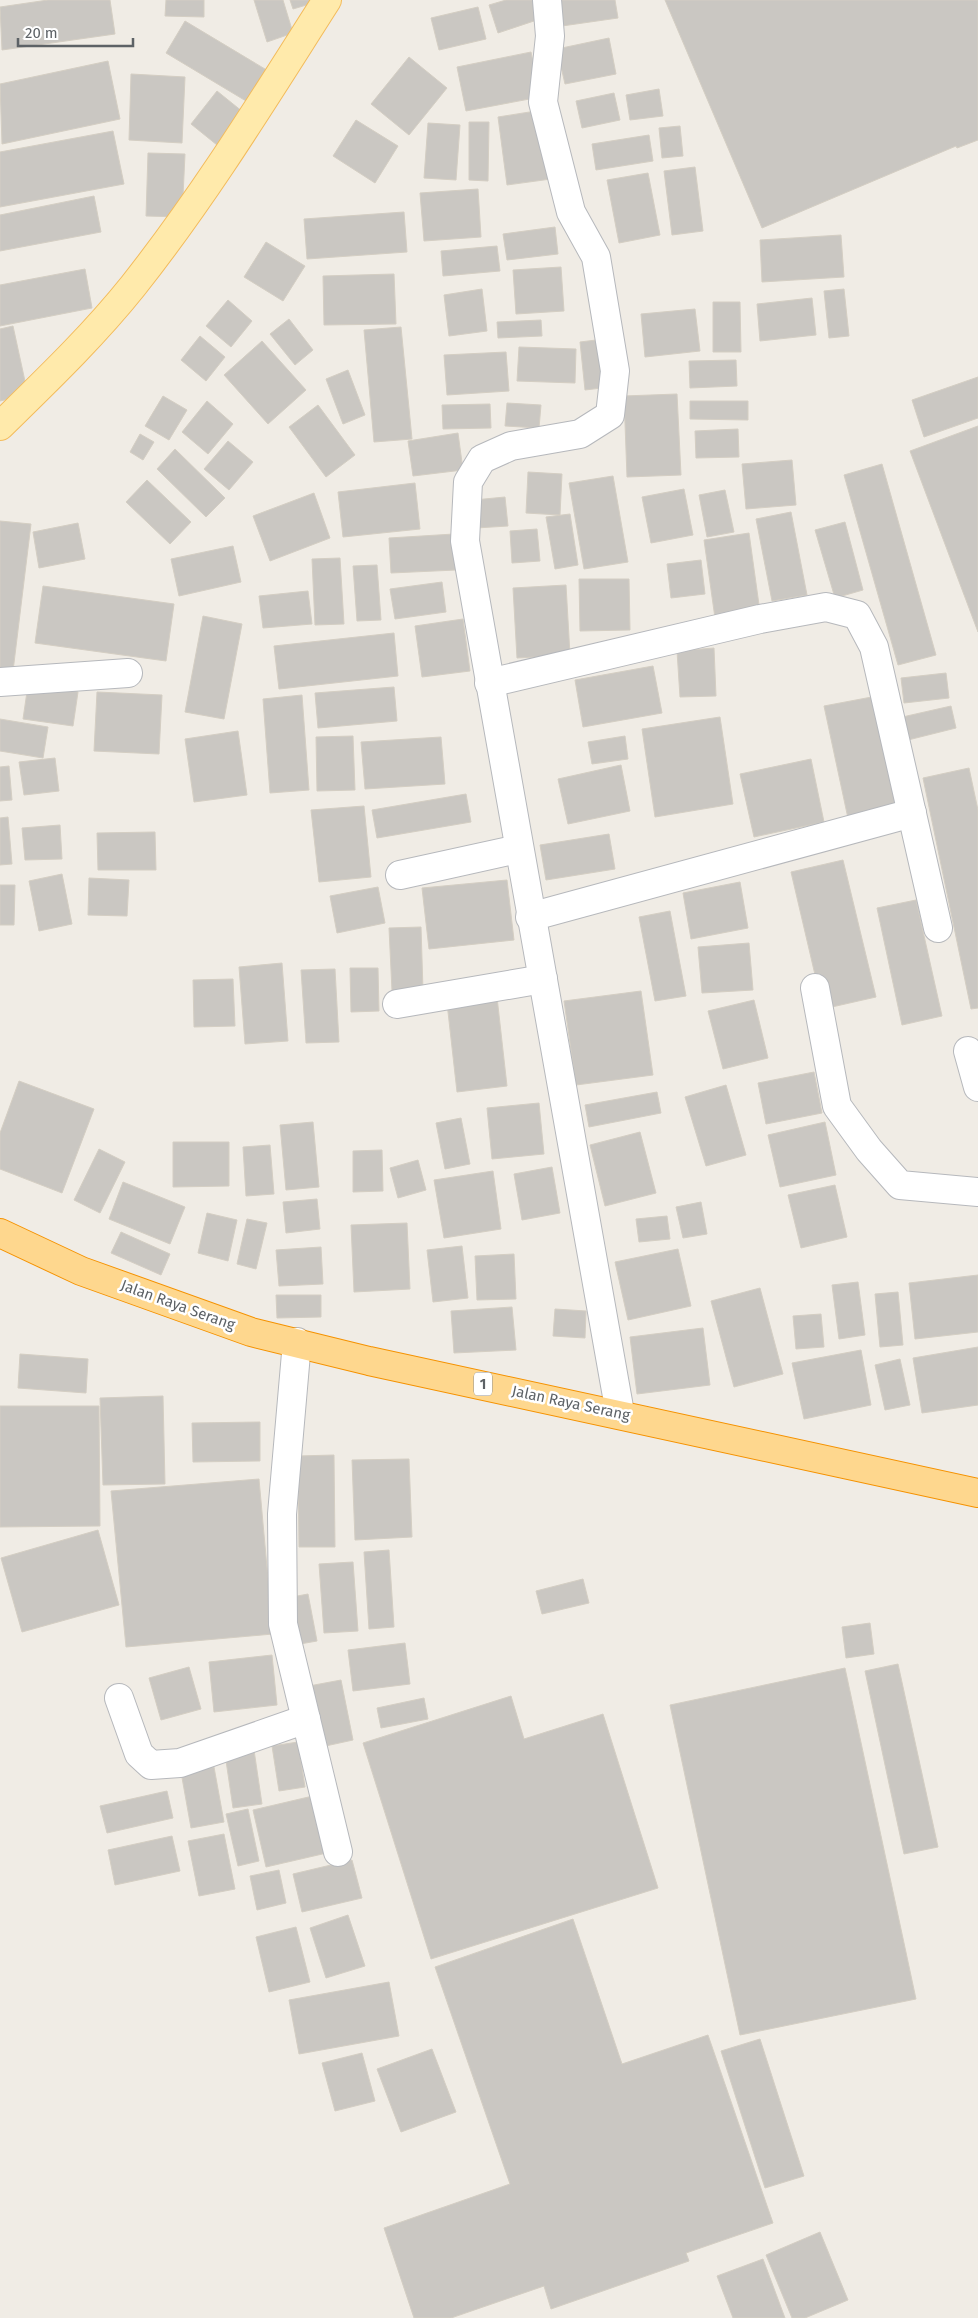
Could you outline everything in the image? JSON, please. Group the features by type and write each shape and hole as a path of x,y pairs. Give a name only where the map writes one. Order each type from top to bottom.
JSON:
{"highway":[{"name":"Jalan Raya Serang","path":"0,1234 81,1271 251,1332 379,1363 978,1493"}],"main road":[{"path":"0,426 63,365 132,287 188,214 328,0"}],"street":[{"path":"546,0 550,36 543,102 571,212 596,257 616,371 610,416 580,434 511,446 482,459 468,482 466,541 518,849 620,1414"},
{"path":"489,683 826,606 857,615 874,647 938,928"},
{"path":"0,682 128,673"},
{"path":"530,917 912,813"},
{"path":"400,875 518,849"},
{"path":"397,1004 542,979"},
{"path":"815,988 837,1106 869,1150 900,1185 978,1192"},
{"path":"968,1050 978,1086"},
{"path":"297,1342 282,1514 283,1624 338,1852"},
{"path":"119,1698 139,1754 151,1765 180,1763 306,1719"}],"building":[{"path":"48,0 110,0 115,34 2,50 0,7"},
{"path":"166,0 204,0 204,17 165,16"},
{"path":"254,0 283,0 293,33 267,42"},
{"path":"290,0 320,0 320,1 293,9"},
{"path":"506,0 533,0 540,19 498,33 489,5"},
{"path":"558,0 615,0 618,18 562,26"},
{"path":"665,0 978,0 978,140 957,148 956,146 762,228"},
{"path":"478,7 486,39 439,50 431,18"},
{"path":"185,21 270,72 251,104 166,53"},
{"path":"609,38 616,74 565,84 557,49"},
{"path":"531,52 540,97 466,111 457,67"},
{"path":"409,57 447,88 409,135 371,104"},
{"path":"108,61 120,119 2,144 0,84"},
{"path":"131,74 185,77 182,143 129,140"},
{"path":"659,89 663,116 630,120 626,95"},
{"path":"217,91 243,112 217,145 191,124"},
{"path":"614,93 620,120 582,128 576,101"},
{"path":"542,110 551,179 507,185 498,117"},
{"path":"356,120 398,146 375,183 333,156"},
{"path":"469,122 489,122 488,181 469,180"},
{"path":"428,123 460,125 456,180 424,178"},
{"path":"680,126 683,156 662,158 659,128"},
{"path":"113,131 124,184 0,207 0,152"},
{"path":"649,135 653,161 596,170 592,144"},
{"path":"148,153 185,154 182,217 146,216"},
{"path":"695,167 703,231 672,235 664,171"},
{"path":"648,173 660,235 619,243 607,180"},
{"path":"478,189 481,237 424,241 420,193"},
{"path":"94,196 101,232 0,251 0,215"},
{"path":"404,212 407,252 307,259 304,219"},
{"path":"555,227 558,254 507,260 503,234"},
{"path":"841,235 844,277 762,282 760,240"},
{"path":"266,242 305,266 283,301 244,277"},
{"path":"497,246 500,271 443,276 441,251"},
{"path":"561,267 564,311 516,314 513,270"},
{"path":"85,269 92,308 0,326 0,285"},
{"path":"394,274 396,324 324,325 323,276"},
{"path":"482,289 487,331 449,336 444,295"},
{"path":"844,289 849,336 829,338 824,291"},
{"path":"812,298 816,335 760,341 757,304"},
{"path":"228,300 252,321 231,347 206,326"},
{"path":"713,302 740,302 741,352 713,352"},
{"path":"695,309 700,351 645,357 641,314"},
{"path":"289,319 313,350 295,365 270,334"},
{"path":"541,320 542,336 498,338 497,322"},
{"path":"13,326 28,395 0,401 0,329"},
{"path":"401,327 412,439 374,442 364,330"},
{"path":"200,336 225,357 206,381 181,360"},
{"path":"604,339 610,387 585,390 580,342"},
{"path":"262,341 306,390 268,424 224,375"},
{"path":"519,347 576,349 575,383 517,381"},
{"path":"506,352 509,391 447,395 444,355"},
{"path":"736,360 737,386 690,388 689,361"},
{"path":"348,370 365,415 343,424 326,379"},
{"path":"978,377 978,418 924,437 912,400"},
{"path":"677,394 681,475 627,477 624,396"},
{"path":"163,396 187,410 169,440 145,426"},
{"path":"207,401 233,424 208,454 182,432"},
{"path":"690,401 748,401 748,420 690,419"},
{"path":"507,403 541,405 539,428 505,426"},
{"path":"490,404 491,428 443,429 442,405"},
{"path":"318,405 355,455 326,477 289,427"},
{"path":"978,426 978,632 910,451"},
{"path":"738,429 739,457 696,458 695,431"},
{"path":"458,433 463,470 413,476 408,441"},
{"path":"140,434 154,442 143,460 130,452"},
{"path":"228,441 253,462 229,490 204,469"},
{"path":"175,449 225,498 206,517 157,469"},
{"path":"792,460 796,505 746,509 742,464"},
{"path":"882,464 936,655 898,665 844,475"},
{"path":"528,472 562,474 560,515 526,513"},
{"path":"613,476 628,562 584,569 569,483"},
{"path":"147,480 191,522 170,544 126,502"},
{"path":"415,483 420,529 343,537 338,492"},
{"path":"684,489 693,535 651,543 642,497"},
{"path":"725,490 734,532 707,537 699,495"},
{"path":"314,493 330,538 270,561 253,516"},
{"path":"505,497 508,526 476,528 474,500"},
{"path":"791,512 807,595 772,601 756,519"},
{"path":"570,514 578,565 555,569 546,517"},
{"path":"0,521 31,524 13,671 0,669"},
{"path":"845,522 863,590 835,598 815,530"},
{"path":"78,523 85,559 39,568 33,532"},
{"path":"537,529 540,561 512,563 510,531"},
{"path":"749,533 760,612 715,618 704,540"},
{"path":"454,534 456,570 391,573 389,538"},
{"path":"233,546 241,582 179,596 171,559"},
{"path":"340,558 344,624 315,625 312,559"},
{"path":"701,560 705,594 671,598 667,564"},
{"path":"377,565 381,620 357,621 353,566"},
{"path":"579,579 629,579 630,630 580,631"},
{"path":"442,582 446,612 395,619 390,589"},
{"path":"566,585 570,655 517,658 513,588"},
{"path":"43,586 174,604 166,661 35,643"},
{"path":"308,591 312,624 263,628 259,596"},
{"path":"203,616 242,624 224,719 185,712"},
{"path":"463,619 470,671 422,677 415,626"},
{"path":"394,633 398,676 279,689 274,646"},
{"path":"714,648 716,696 680,697 677,651"},
{"path":"653,666 662,713 583,727 575,680"},
{"path":"946,673 949,698 904,703 901,678"},
{"path":"28,685 78,692 73,726 23,719"},
{"path":"394,687 397,721 318,728 315,693"},
{"path":"97,692 162,695 159,754 94,751"},
{"path":"302,695 309,790 270,793 263,699"},
{"path":"877,696 902,813 849,823 824,706"},
{"path":"951,706 956,728 904,741 898,718"},
{"path":"720,717 733,804 655,817 642,729"},
{"path":"0,719 48,727 43,758 0,751"},
{"path":"238,731 247,795 194,802 185,739"},
{"path":"353,736 355,790 317,791 316,737"},
{"path":"625,736 628,759 592,764 588,742"},
{"path":"441,737 445,784 365,789 361,742"},
{"path":"55,758 59,791 24,795 19,762"},
{"path":"811,759 824,822 754,837 740,774"},
{"path":"621,765 630,811 568,824 558,779"},
{"path":"9,766 12,800 0,801 0,767"},
{"path":"969,768 978,810 978,1008 971,1009 923,778"},
{"path":"466,794 471,822 377,838 372,810"},
{"path":"364,806 371,877 319,882 311,810"},
{"path":"8,817 12,864 0,865 0,818"},
{"path":"60,825 62,859 25,860 22,828"},
{"path":"155,832 156,870 98,870 97,833"},
{"path":"609,834 615,869 546,880 540,845"},
{"path":"843,860 876,997 823,1009 791,872"},
{"path":"62,874 72,924 39,931 29,881"},
{"path":"89,878 129,880 127,916 88,915"},
{"path":"507,880 514,940 429,949 422,888"},
{"path":"740,882 748,928 691,939 683,893"},
{"path":"0,885 15,885 14,925 0,925"},
{"path":"378,887 385,923 337,933 330,896"},
{"path":"916,900 942,1016 902,1025 877,908"},
{"path":"670,911 686,996 655,1001 639,917"},
{"path":"421,927 423,991 392,991 389,928"},
{"path":"749,943 753,990 702,993 698,947"},
{"path":"282,963 288,1041 245,1044 239,967"},
{"path":"350,968 378,968 379,1011 351,1012"},
{"path":"335,969 339,1042 306,1043 301,970"},
{"path":"233,979 235,1026 194,1027 193,980"},
{"path":"641,991 653,1075 576,1085 564,1001"},
{"path":"497,997 507,1086 457,1092 447,1003"},
{"path":"754,1000 768,1058 723,1069 708,1011"},
{"path":"814,1072 822,1113 766,1124 758,1083"},
{"path":"19,1081 94,1109 62,1193 0,1169 0,1133"},
{"path":"726,1085 746,1155 706,1166 685,1097"},
{"path":"657,1092 661,1113 589,1127 585,1105"},
{"path":"539,1103 544,1154 492,1159 487,1108"},
{"path":"461,1118 470,1164 445,1169 436,1123"},
{"path":"313,1122 319,1187 286,1190 280,1125"},
{"path":"825,1122 836,1175 780,1187 768,1135"},
{"path":"640,1132 656,1193 605,1206 590,1145"},
{"path":"173,1142 229,1142 229,1186 173,1187"},
{"path":"270,1145 274,1194 246,1196 243,1147"},
{"path":"99,1149 125,1162 100,1213 74,1200"},
{"path":"382,1150 383,1191 353,1192 353,1151"},
{"path":"418,1160 426,1190 398,1198 390,1168"},
{"path":"552,1167 560,1213 522,1220 514,1174"},
{"path":"493,1171 501,1229 444,1238 434,1180"},
{"path":"123,1182 185,1207 170,1244 109,1219"},
{"path":"835,1185 847,1237 801,1248 788,1195"},
{"path":"317,1199 320,1229 286,1233 283,1202"},
{"path":"701,1202 707,1234 683,1238 676,1207"},
{"path":"207,1213 237,1220 228,1261 198,1253"},
{"path":"667,1216 670,1239 639,1242 636,1219"},
{"path":"247,1219 267,1223 256,1269 237,1264"},
{"path":"407,1223 410,1289 354,1292 351,1225"},
{"path":"121,1232 170,1254 161,1275 111,1253"},
{"path":"462,1246 468,1298 433,1302 427,1250"},
{"path":"321,1247 323,1284 279,1286 276,1250"},
{"path":"678,1249 691,1306 628,1320 615,1262"},
{"path":"514,1254 516,1299 477,1300 475,1256"},
{"path":"978,1275 978,1332 915,1339 909,1283"},
{"path":"858,1282 865,1335 839,1339 832,1285"},
{"path":"760,1288 783,1374 734,1387 711,1301"},
{"path":"898,1292 903,1345 880,1347 875,1294"},
{"path":"276,1295 321,1295 321,1317 277,1318"},
{"path":"512,1307 516,1350 454,1353 451,1311"},
{"path":"555,1309 586,1311 585,1338 553,1336"},
{"path":"821,1314 824,1347 796,1349 793,1316"},
{"path":"703,1328 710,1385 637,1394 630,1337"},
{"path":"978,1347 978,1405 922,1413 913,1358"},
{"path":"861,1350 871,1405 804,1419 792,1363"},
{"path":"20,1354 88,1359 86,1393 18,1388"},
{"path":"900,1359 910,1405 885,1410 875,1365"},
{"path":"163,1396 165,1484 103,1485 100,1398"},
{"path":"0,1406 99,1406 100,1526 0,1527"},
{"path":"260,1422 260,1461 193,1462 192,1423"},
{"path":"334,1455 335,1547 299,1547 298,1456"},
{"path":"409,1459 412,1537 355,1540 352,1460"},
{"path":"259,1479 273,1634 126,1647 111,1491"},
{"path":"98,1530 119,1605 22,1632 1,1558"},
{"path":"389,1550 394,1627 369,1629 364,1552"},
{"path":"353,1562 358,1631 324,1633 319,1564"},
{"path":"583,1579 589,1603 542,1614 536,1591"},
{"path":"308,1594 317,1641 300,1644 292,1597"},
{"path":"870,1623 874,1654 846,1658 842,1627"},
{"path":"405,1643 410,1684 353,1691 348,1650"},
{"path":"272,1655 277,1705 214,1712 209,1662"},
{"path":"898,1664 938,1847 904,1854 865,1671"},
{"path":"189,1667 201,1709 161,1720 149,1678"},
{"path":"845,1668 916,1999 740,2035 670,1705"},
{"path":"341,1680 353,1740 321,1747 309,1686"},
{"path":"511,1696 524,1739 603,1714 658,1888 431,1959 363,1743"},
{"path":"424,1698 428,1719 381,1728 377,1708"},
{"path":"298,1742 305,1787 279,1791 272,1746"},
{"path":"254,1750 262,1804 233,1808 225,1754"},
{"path":"214,1767 224,1822 191,1828 181,1772"},
{"path":"167,1791 173,1818 107,1833 100,1806"},
{"path":"317,1795 331,1852 266,1867 253,1810"},
{"path":"248,1809 259,1861 238,1866 226,1814"},
{"path":"224,1834 235,1889 199,1896 188,1841"},
{"path":"172,1836 180,1871 115,1885 108,1850"},
{"path":"352,1860 362,1898 302,1912 293,1874"},
{"path":"279,1870 286,1903 257,1910 250,1876"},
{"path":"348,1915 365,1966 326,1978 310,1928"},
{"path":"573,1919 622,2064 708,2035 773,2223 686,2253 689,2261 551,2309 544,2286 451,2318 414,2318 384,2228 510,2184 435,1967"},
{"path":"296,1927 310,1982 269,1992 256,1937"},
{"path":"389,1982 399,2036 299,2054 289,2000"},
{"path":"760,2039 804,2176 765,2188 721,2051"},
{"path":"432,2049 456,2112 401,2132 377,2069"},
{"path":"362,2053 375,2101 335,2111 322,2063"},
{"path":"820,2232 848,2300 805,2318 792,2318 766,2255"},
{"path":"763,2259 785,2318 733,2318 717,2276"}]}
